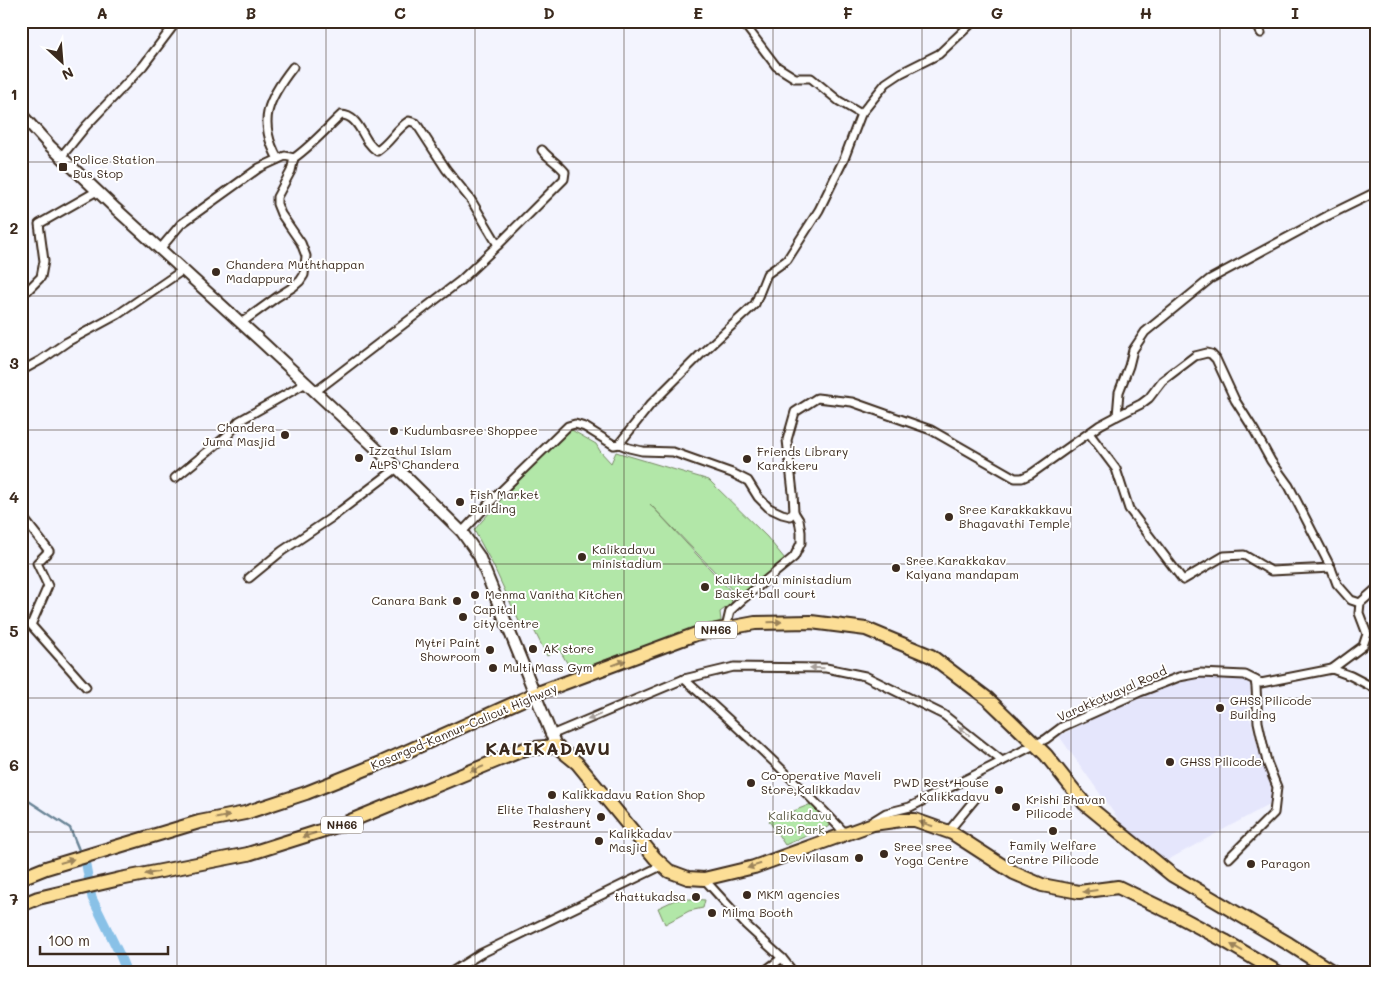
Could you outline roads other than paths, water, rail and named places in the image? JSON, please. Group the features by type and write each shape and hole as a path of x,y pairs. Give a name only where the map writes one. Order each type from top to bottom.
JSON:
{"highway":[{"name":"Kasargod-Kannur-Calicut Highway","path":"21,878 46,868 199,822 245,813 306,793 381,763 535,694 696,634 755,622 811,622 866,629 931,656 988,699 1046,755 1084,802 1172,875 1335,973"},
{"path":"554,740 577,763 655,858 670,871 688,878 704,879 754,867 873,824 915,820 952,833 1014,873 1042,885 1079,892 1118,888 1209,933 1280,973"},
{"name":"NH66","path":"21,904 38,898 120,879 248,854 343,824 525,749 554,740"}],"main road":[{"path":"21,114 50,146 96,191 306,383 462,532 480,556 554,740"}],"street":[{"path":"61,157 86,126 142,66 174,25 170,21"},
{"path":"742,21 776,66 795,78 811,78 839,102 862,114"},
{"path":"619,444 650,405 755,304 767,274 787,260 819,210 844,159 862,114 886,83 901,73 939,54 974,21"},
{"path":"1255,21 1261,33"},
{"path":"278,159 271,147 267,133 268,106 280,84 293,67"},
{"path":"241,323 277,296 293,287 304,275 306,256 301,243 281,214 277,204 278,197 291,171 294,158 308,148 341,115 345,115 353,120 377,152 385,146 402,125 409,121 416,123 446,169 471,200 498,245"},
{"path":"315,392 460,281 564,178 565,172 560,165 542,150"},
{"path":"160,249 181,224 259,168 285,156 294,158"},
{"path":"28,290 41,277 44,261 39,224 96,191"},
{"path":"1117,416 1119,392 1134,350 1145,332 1210,279 1376,192"},
{"path":"21,371 117,315 183,270"},
{"path":"726,628 730,611 794,557 801,544 801,532 794,512 787,440 795,412 817,398 852,402 931,430 1015,478 1022,478 1031,474 1100,425 1141,404 1149,398 1162,381 1195,356 1207,353 1216,359 1235,400 1271,461 1289,486 1331,568 1337,584 1351,600 1360,603"},
{"path":"175,478 228,435 239,421 306,383"},
{"path":"462,532 568,426 575,424 614,445 619,444 642,451 673,452 732,473 748,481 758,497 769,508 790,516 794,512"},
{"path":"1089,433 1116,469 1129,509 1183,580 1224,556 1244,555 1271,571 1331,568"},
{"path":"248,578 282,551 331,518 397,468"},
{"path":"21,515 49,551 37,563 48,586 31,625 86,687"},
{"path":"1332,669 1363,646 1367,634 1360,613 1360,603 1376,589"},
{"path":"554,740 684,679 734,667 826,668 865,676 944,715 1002,761"},
{"path":"1332,669 1376,689"},
{"name":"Varakkotvayal Road","path":"873,824 873,821 886,813 910,807 1035,745 1071,724 1140,692 1178,677 1200,673 1245,675 1261,683 1332,669"},
{"path":"684,679 765,752 846,833"},
{"path":"1229,858 1274,813 1276,803 1277,787 1267,762 1258,722 1254,680"},
{"path":"952,833 952,827 975,799"},
{"path":"450,973 480,954 663,865"},
{"path":"704,879 746,925 782,958 794,973"},
{"path":"762,973 782,958"}],"waterway":[{"path":"21,796 70,828 79,850"},
{"path":"86,865 92,898 127,973"}],"place":[{"name":"Police Station Bus Stop","path":"63,167"},
{"name":"Chandera Muththappan Madappura","path":"216,272"},
{"name":"Kudumbasree Shoppee","path":"394,431"},
{"name":"Chandera Juma Masjid","path":"285,435"},
{"name":"Izzathul Islam ALPS Chandera","path":"359,458"},
{"name":"Friends Library Karakkeru","path":"747,459"},
{"name":"Fish Market Building","path":"460,502"},
{"name":"Sree Karakkakkavu Bhagavathi Temple","path":"949,517"},
{"name":"Kalikadavu ministadium","path":"582,557"},
{"name":"Sree Karakkakav Kalyana mandapam","path":"896,568"},
{"name":"Kalikadavu ministadium Basket ball court","path":"705,587"},
{"name":"Menma Vanitha Kitchen","path":"475,595"},
{"name":"Canara Bank","path":"457,601"},
{"name":"Capital city centre","path":"463,617"},
{"name":"AK store","path":"533,649"},
{"name":"Mytri Paint Showroom","path":"490,650"},
{"name":"Multi Mass Gym","path":"493,668"},
{"name":"GHSS Pilicode Building","path":"1220,708"},
{"name":"GHSS Pilicode","path":"1170,762"},
{"name":"Co-operative Maveli Store,Kalikkadav","path":"751,783"},
{"name":"PWD Rest House Kalikkadavu","path":"999,790"},
{"name":"Kalikkadavu Ration Shop","path":"552,795"},
{"name":"Krishi Bhavan Pilicode","path":"1016,807"},
{"name":"Elite Thalashery Restraunt","path":"601,817"},
{"name":"Family Welfare Centre Pilicode","path":"1053,831"},
{"name":"Kalikkadav Masjid","path":"599,841"},
{"name":"Sree sree Yoga Centre","path":"884,854"},
{"name":"Devivilasam","path":"859,858"},
{"name":"Paragon","path":"1251,864"},
{"name":"MKM agencies","path":"747,895"},
{"name":"thattukadsa","path":"696,897"},
{"name":"Milma Booth","path":"712,913"}],"district":[{"name":"KALIKADAVU","path":"548,749"}],"park label":[{"name":"Kalikadavu Bio Park","path":"800,823"}]}
